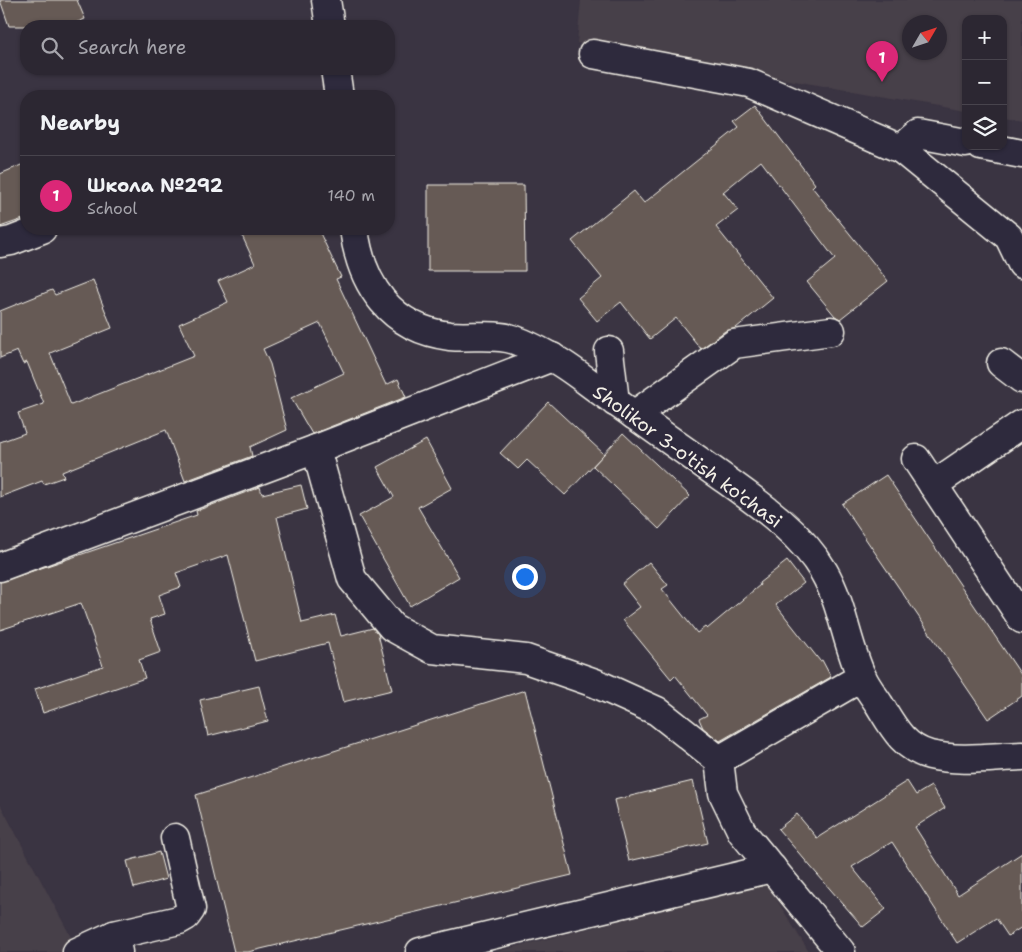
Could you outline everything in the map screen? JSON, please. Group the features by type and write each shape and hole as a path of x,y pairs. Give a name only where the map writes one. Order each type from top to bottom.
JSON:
{"street":[{"path":"326,0 329,20"},
{"path":"593,54 748,83 901,150 1009,237 1022,264"},
{"path":"336,75 337,90"},
{"path":"901,150 918,134 962,142"},
{"path":"1002,150 1022,154"},
{"path":"0,243 11,242 28,235"},
{"name":"Sholikor 3-o'tish ko'chasi","path":"355,235 360,260 373,287 384,304 399,318 423,330 450,336 513,339 552,357 713,470 780,522 811,553 834,591 862,677 899,736 911,748 944,758 1022,756"},
{"path":"609,351 624,409 734,344 831,331"},
{"path":"0,566 316,449 552,357"},
{"path":"933,485 1022,424"},
{"path":"316,449 352,579 392,627 432,649 526,658 595,683 658,711 719,760 723,793 742,832 841,952"},
{"path":"916,459 1022,620"},
{"path":"719,760 862,677"},
{"path":"77,952 116,943 186,916 191,909 176,838"},
{"path":"420,952 772,868"}],"shaded area":[{"path":"581,0 1022,0 1022,120 1007,118 1007,15 962,15 962,110 577,43"},
{"path":"0,804 79,952 0,952"},
{"path":"767,884 809,952 494,952"}],"building":[{"path":"0,0 77,0 85,19 20,20 20,26 9,26"},
{"path":"755,105 815,184 812,187 888,281 840,319 835,316 807,282 835,259 761,161 723,192 738,210 716,227 773,298 736,328 725,331 701,349 676,318 650,339 621,302 597,321 578,298 602,278 572,241 634,191 644,203 739,127 734,121"},
{"path":"20,166 20,220 0,227 0,174"},
{"path":"428,185 524,185 525,271 428,271"},
{"path":"242,235 321,235 341,277 336,279 386,385 398,379 406,397 312,434 291,398 344,373 320,323 263,349 270,364 287,430 250,447 252,456 185,481 166,430 62,472 64,477 44,484 42,481 0,497 0,442 25,433 18,413 44,404 27,362 23,364 17,351 0,358 0,311 52,290 55,295 93,280 112,328 50,353 71,405 194,356 179,324 228,302 218,281 255,264"},
{"path":"548,402 604,454 565,495 527,460 518,469 500,453"},
{"path":"623,433 690,496 659,529 593,466"},
{"path":"426,440 452,488 418,507 459,577 410,606 359,516 394,497 377,467"},
{"path":"886,475 1022,676 1022,696 988,719 842,504"},
{"path":"301,485 307,509 277,517 302,623 335,615 341,636 373,628 378,634 392,690 343,702 328,643 255,661 228,555 176,573 181,587 159,595 165,614 150,619 161,652 139,660 145,678 43,713 35,689 103,666 81,603 0,630 0,582 197,515 196,511 260,487 262,494"},
{"path":"787,561 804,583 776,605 820,661 822,660 831,677 720,741 703,728 699,719 707,715 675,675 671,679 623,620 640,607 622,584 649,562 668,585 662,589 697,633 705,627 707,629"},
{"path":"259,686 268,721 208,736 200,700"},
{"path":"525,690 572,875 248,952 234,952 196,795"},
{"path":"693,781 708,843 629,861 614,800"},
{"path":"907,781 916,795 931,786 945,808 915,827 958,895 1022,853 1022,927 1008,936 996,918 957,943 892,842 852,867 886,909 863,927 778,829 797,814 817,838"},
{"path":"159,852 166,879 134,888 127,861"}],"place":[{"name":"Школа №292","path":"882,82"}]}
